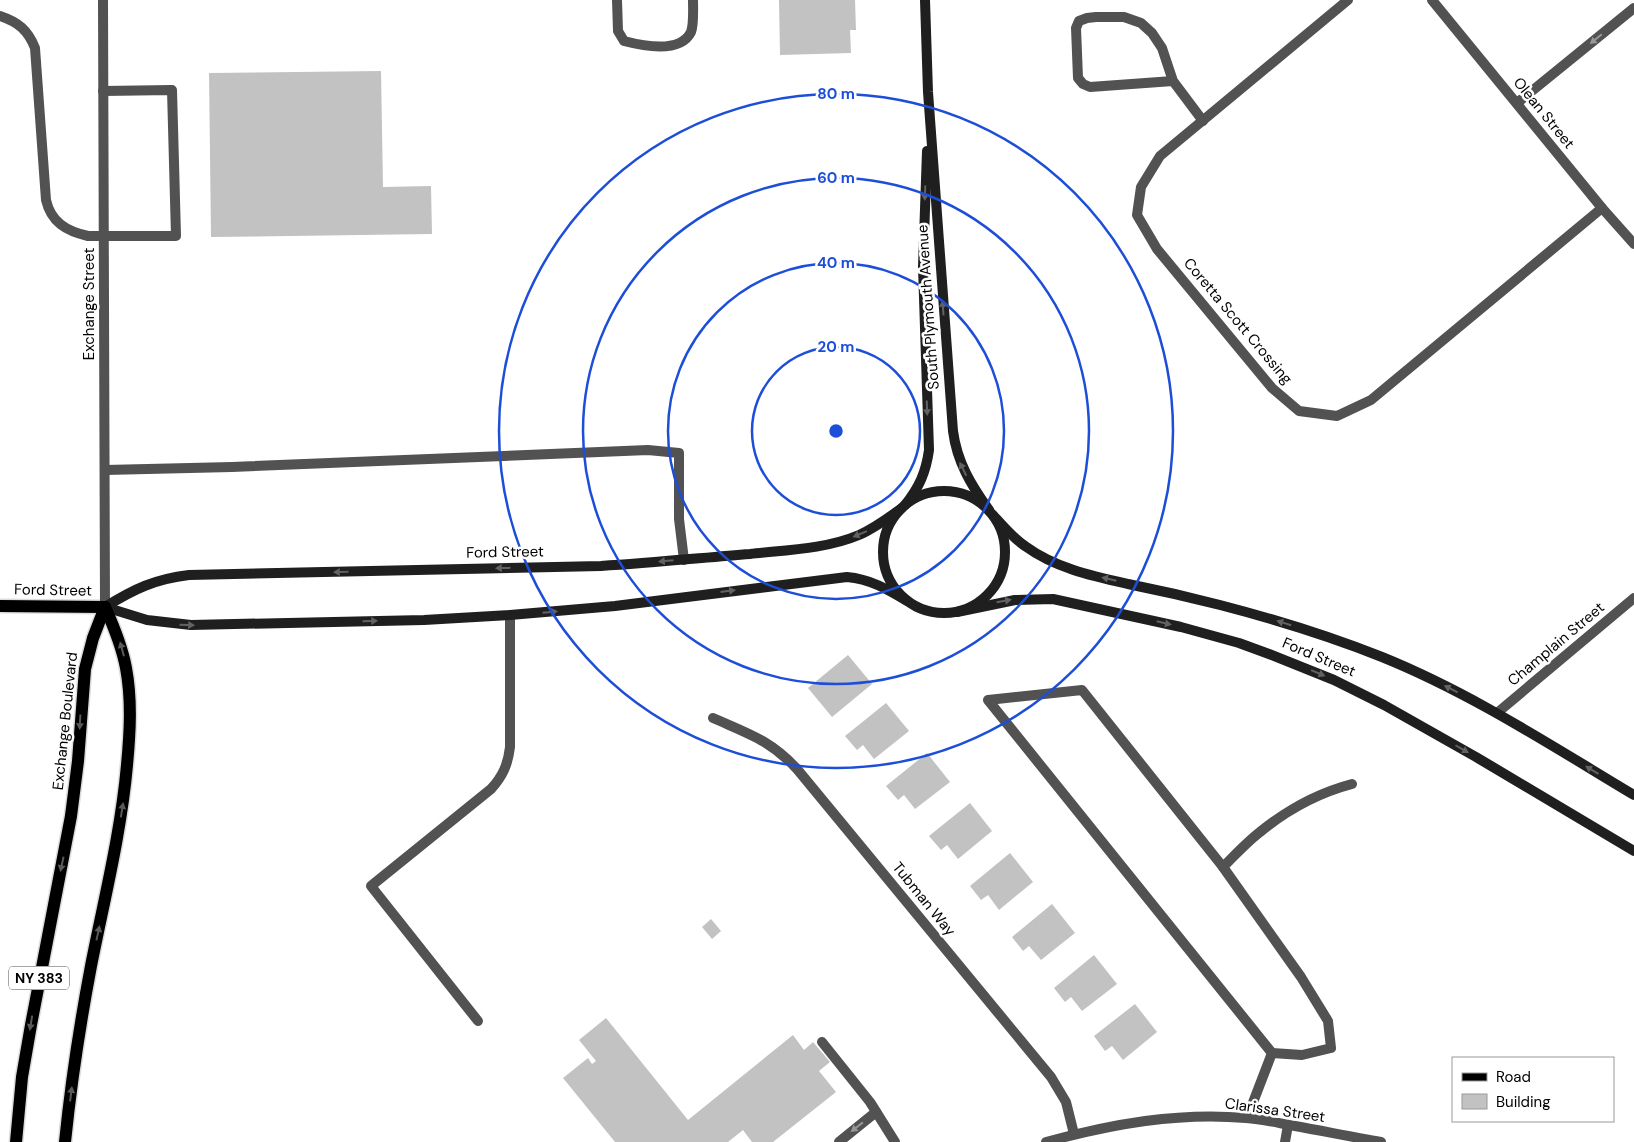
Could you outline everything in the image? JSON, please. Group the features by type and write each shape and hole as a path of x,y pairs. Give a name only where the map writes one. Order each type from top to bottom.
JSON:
{"main road":[{"name":"South Plymouth Avenue","path":"925,0 928,92 952,431 955,448 962,467 991,512"},
{"name":"South Plymouth Avenue","path":"903,506 921,481 925,472 929,450 923,267 928,92"},
{"path":"949,491 970,496 991,512 1000,528 1005,550 1000,577 991,592 977,604 957,612 946,613 928,612 907,601 898,593 888,577 882,555 883,542 889,525 903,506 924,494 949,491"},
{"name":"Ford Street","path":"106,607 137,588 151,582 164,578 189,575 549,567 684,560 798,549 835,542 858,535 869,530 903,506"},
{"name":"Ford Street","path":"991,512 1024,546 1044,558 1067,568 1097,577 1219,604 1298,628 1381,657 1431,679 1497,713 1634,795"},
{"name":"Ford Street","path":"2,606 106,607 139,618 177,624 424,620 615,606 837,577 867,580 907,601"},
{"name":"Ford Street","path":"957,612 1015,600 1052,599 1181,627 1239,643 1334,680 1384,705 1634,851"},
{"name":"NY 383","path":"65,1142 80,1025 114,858 126,786 130,743 130,700 123,654 106,607"},
{"name":"Exchange Boulevard","path":"16,1142 22,1077 72,806 78,761 85,669 93,638 106,607"}],"street":[{"name":"Exchange Street","path":"103,0 106,607"},
{"path":"617,0 618,30 624,41 646,47 677,45 687,36 691,31 693,0"},
{"name":"Coretta Scott Crossing","path":"1348,0 1160,156 1141,187 1137,215 1157,248 1272,388 1299,411 1336,416 1371,400 1602,208"},
{"name":"Olean Street","path":"1432,0 1602,208 1634,244"},
{"path":"1517,103 1634,8"},
{"path":"0,16 16,22 24,28 31,37 35,48 46,200 48,210 54,218 63,227 74,233 88,236 176,236 172,90 103,91"},
{"path":"1173,81 1090,87 1082,84 1078,78 1076,28 1079,21 1087,18 1124,17 1141,23 1152,33 1162,48 1173,81 1203,121"},
{"path":"105,470 232,467 648,450 679,453 679,519 684,560"},
{"name":"Champlain Street","path":"1497,713 1634,598"},
{"path":"478,1021 371,886 491,789 503,774 510,747 510,615"},
{"path":"1082,690 1224,867 1301,977 1328,1021 1331,1048 1302,1055 1272,1054 988,700 1082,690"},
{"name":"Tubman Way","path":"713,718 759,738 773,747 797,769 1051,1077 1066,1102 1074,1134"},
{"path":"1224,867 1259,832 1302,803 1328,790 1352,784"},
{"path":"822,1042 876,1112 895,1142"},
{"path":"1247,1118 1272,1054"},
{"path":"839,1142 876,1112"},
{"name":"Clarissa Street","path":"1046,1142 1103,1128 1190,1116 1247,1118 1381,1142"},
{"path":"1285,1142 1288,1125"}],"building":[{"path":"779,0 855,0 856,30 850,30 851,53 780,55"},
{"path":"381,71 383,187 431,186 432,234 211,237 209,73"},
{"path":"848,655 872,684 832,717 808,688"},
{"path":"886,703 909,731 874,759 863,745 857,750 845,736"},
{"path":"927,753 950,782 915,809 904,795 898,800 886,786"},
{"path":"970,803 992,831 958,859 947,845 941,850 929,836"},
{"path":"1010,853 1033,882 999,910 988,895 981,900 970,886"},
{"path":"1052,904 1075,933 1041,960 1029,946 1023,951 1012,937"},
{"path":"711,919 721,931 712,939 702,927"},
{"path":"1094,955 1117,984 1082,1011 1071,997 1065,1002 1054,988"},
{"path":"1135,1004 1157,1032 1123,1060 1112,1046 1105,1051 1094,1036"},
{"path":"606,1018 688,1120 793,1035 804,1050 813,1042 830,1062 819,1071 836,1092 773,1142 752,1142 743,1130 728,1142 615,1142 563,1078 588,1058 592,1064 596,1061 579,1040"}]}
